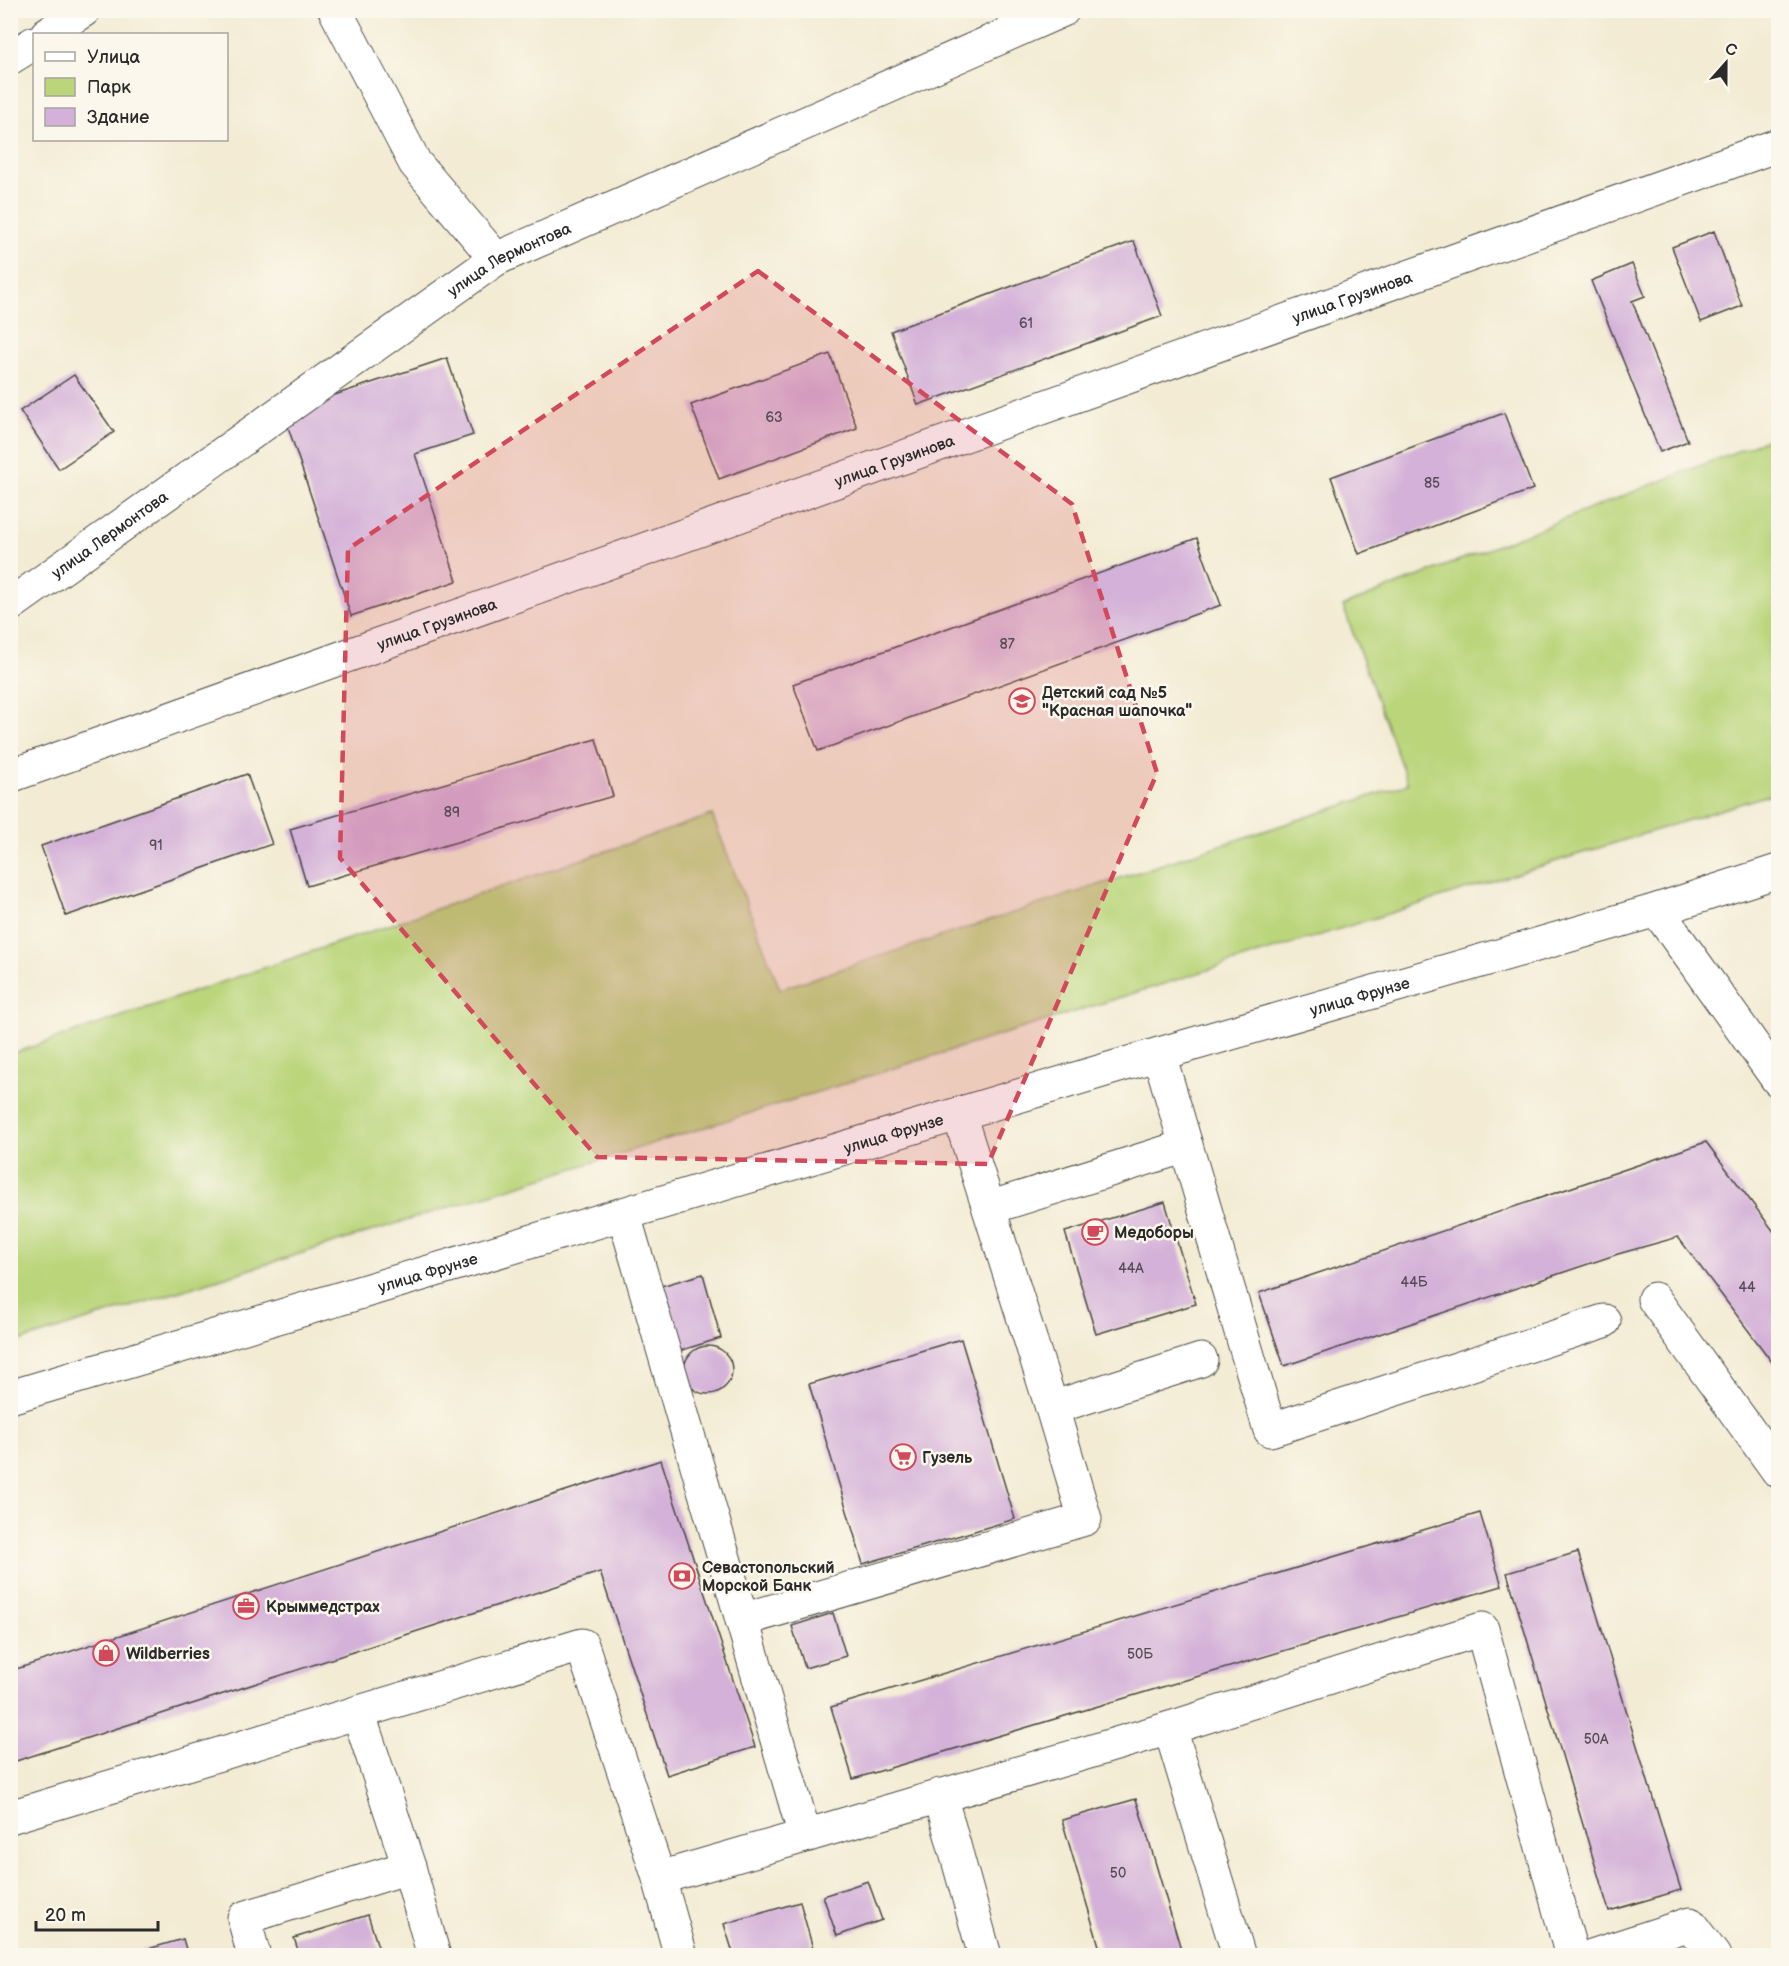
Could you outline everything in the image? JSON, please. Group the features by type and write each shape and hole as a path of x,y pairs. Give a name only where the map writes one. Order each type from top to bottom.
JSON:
{"street":[{"path":"49,33 84,10"},
{"path":"334,10 415,163 496,259"},
{"name":"улица Лермонтова","path":"10,605 496,259 1063,10"},
{"path":"10,58 33,44"},
{"name":"улица Грузинова","path":"10,776 1779,145"},
{"name":"улица Фрунзе","path":"10,1397 1159,1054 1657,910 1779,871"},
{"path":"1657,910 1779,1080"},
{"path":"1159,1054 1270,1430 1604,1321"},
{"path":"742,1620 1085,1519 959,1114"},
{"path":"989,1208 1186,1146"},
{"path":"624,1215 805,1836"},
{"path":"1654,1299 1779,1471"},
{"path":"1052,1408 1201,1360"},
{"path":"659,1878 1170,1728 1482,1629 1572,1956"},
{"path":"10,1817 582,1644 659,1878 681,1956"},
{"path":"358,1712 409,1868 434,1956"},
{"path":"1170,1728 1239,1956"},
{"path":"940,1795 985,1956"},
{"path":"254,1956 244,1918 409,1868"},
{"path":"1592,1956 1690,1924 1714,1956"}],"highlighted area":[{"path":"758,271 1072,504 1157,773 988,1164 597,1157 340,858 348,549"}],"green space":[{"path":"1778,435 1778,792 11,1344 11,1054 712,815 780,989 1408,784 1343,606"}],"building":[{"path":"1714,231 1742,306 1701,322 1672,247"},
{"path":"1134,241 1162,316 918,405 891,331"},
{"path":"1632,264 1645,296 1632,301 1688,441 1660,452 1591,281"},
{"path":"830,354 857,428 719,479 691,405"},
{"path":"447,358 473,435 415,454 457,581 351,616 283,412"},
{"path":"74,375 114,432 59,469 20,411"},
{"path":"1504,413 1533,489 1359,554 1331,477"},
{"name":"Детский сад №5 \"Красная шапочка\"","path":"1197,538 1221,605 818,751 793,684"},
{"path":"596,739 613,796 307,886 290,829"},
{"path":"247,774 272,844 66,916 41,846"},
{"path":"1706,1142 1778,1237 1778,1370 1678,1237 1618,1254 1284,1366 1259,1293"},
{"path":"1165,1202 1196,1304 1096,1334 1065,1232"},
{"path":"703,1274 721,1338 679,1351 661,1286"},
{"path":"961,1339 1015,1519 863,1564 809,1384"},
{"path":"708,1346 725,1353 732,1370 725,1387 708,1394 691,1387 684,1370 691,1353"},
{"path":"661,1460 755,1747 667,1775 600,1572 10,1763 10,1671"},
{"path":"1480,1513 1502,1586 853,1779 831,1707"},
{"path":"1578,1552 1681,1890 1609,1911 1507,1573"},
{"path":"833,1613 846,1656 805,1668 792,1626"},
{"path":"1136,1799 1183,1956 1102,1956 1062,1820"},
{"path":"868,1881 882,1920 837,1936 823,1896"},
{"path":"800,1902 815,1956 734,1956 724,1924"},
{"path":"368,1915 381,1956 300,1956 294,1938"},
{"path":"183,1939 188,1956 127,1956 127,1955"}],"place":[{"name":"Детский сад №5 \"Красная шапочка\"","path":"1022,701"},
{"name":"Медоборы","path":"1095,1232"},
{"name":"Гузель","path":"903,1457"},
{"name":"Севастопольский Морской Банк","path":"682,1576"},
{"name":"Крыммедстрах","path":"246,1606"},
{"name":"Wildberries","path":"106,1653"}]}
